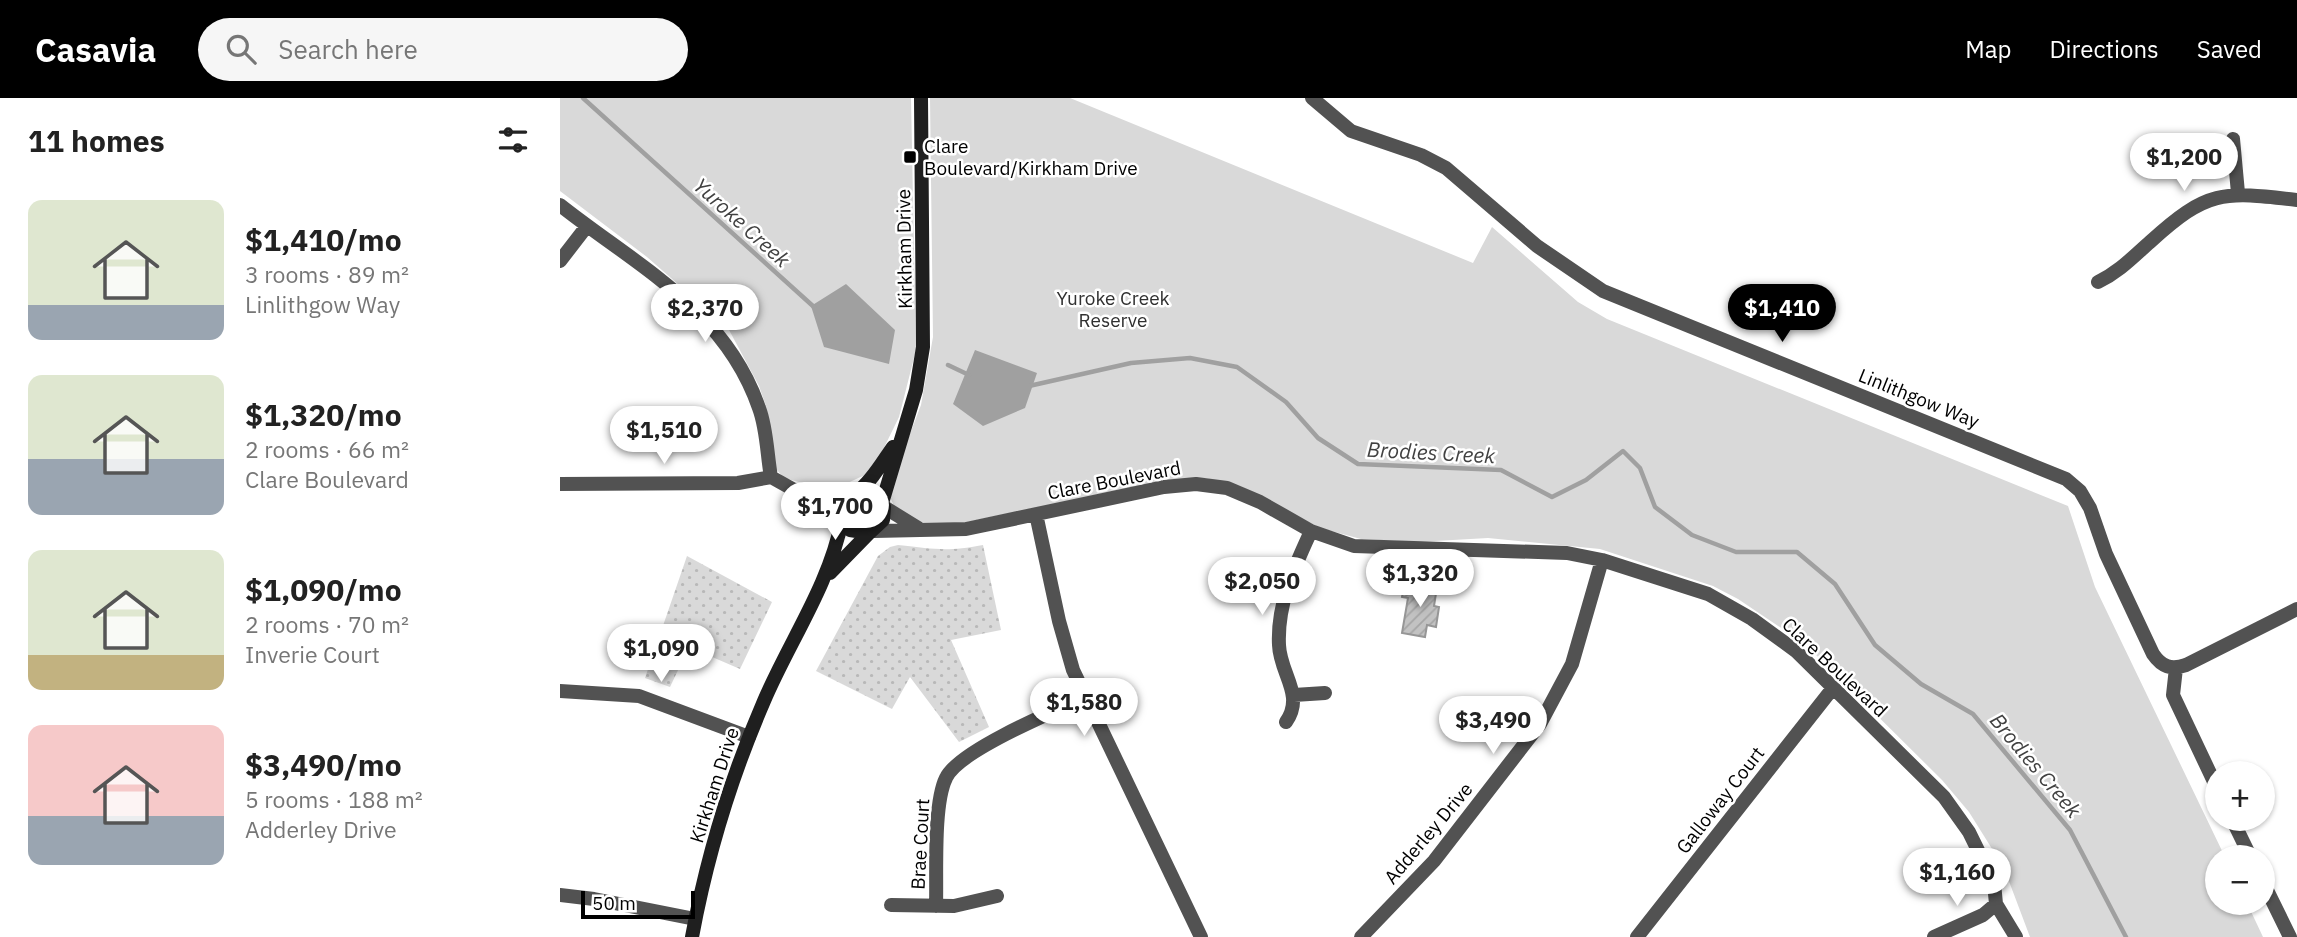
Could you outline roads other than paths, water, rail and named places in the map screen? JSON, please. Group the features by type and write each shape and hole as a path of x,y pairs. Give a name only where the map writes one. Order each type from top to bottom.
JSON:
{"street":[{"name":"Kirkham Drive","path":"883,505 900,438 916,390 924,326 921,98"},
{"name":"Linlithgow Way","path":"1312,98 1351,131 1421,155 1446,168 1537,246 1597,288 2066,479 2080,491 2090,508 2106,554 2153,654 2160,664 2176,668"},
{"path":"2233,139 2238,193"},
{"path":"2098,282 2114,274 2178,217 2211,198 2238,193 2297,200"},
{"path":"560,205 710,321 740,364 760,410 771,477"},
{"path":"560,261 587,226"},
{"name":"Kirkham Drive","path":"855,493 900,438"},
{"path":"560,484 738,483 771,477 803,492 842,518 850,530 872,532 883,520 883,505 872,493 803,492"},
{"name":"Clare Boulevard","path":"872,532 919,529 953,531 1164,487 1196,484 1238,492 1311,531 1354,546 1567,553 1655,576 1719,601 1752,619 1796,651 1944,797 1969,832 1994,883 1996,904 2016,937"},
{"path":"842,518 843,503 855,493"},
{"name":"Clare Boulevard","path":"883,505 919,529"},
{"path":"1036,514 1059,621 1084,698 1201,937"},
{"name":"Kirkham Drive","path":"692,937 713,844 749,737 795,636 827,577 842,518"},
{"path":"1286,722 1294,707 1294,695 1281,663 1280,615 1289,580 1311,531"},
{"name":"Kirkham Drive","path":"827,577 872,532"},
{"name":"Adderley Drive","path":"1362,937 1434,861 1540,724 1572,664 1602,560"},
{"path":"2205,763 2173,695 2176,668 2297,609"},
{"name":"Galloway Court","path":"1637,937 1833,688"},
{"path":"560,691 639,696 749,737"},
{"path":"1294,695 1325,693"},
{"name":"Brae Court","path":"936,906 940,795 951,769 970,754 1084,698"},
{"path":"560,895 695,919"},
{"name":"Brae Court","path":"891,905 936,906 997,896"},
{"path":"1934,937 1983,915 1996,904"},
{"path":"2275,906 2290,937"}],"waterway":[{"name":"Yuroke Creek","path":"583,98 814,307"},
{"name":"Brodies Creek","path":"1029,386 1131,363 1190,358 1237,367 1286,402 1318,438 1358,464 1501,470 1552,497 1586,480 1623,451 1640,468 1655,507 1692,535 1736,552 1797,552 1835,584 1875,645 1921,684 1973,714 2070,830 2126,937"},
{"name":"Brodies Creek","path":"948,365 969,375"}],"place":[{"name":"Clare Boulevard/Kirkham Drive","path":"910,157"}],"park label":[{"name":"Yuroke Creek Reserve","path":"1113,309"}]}
